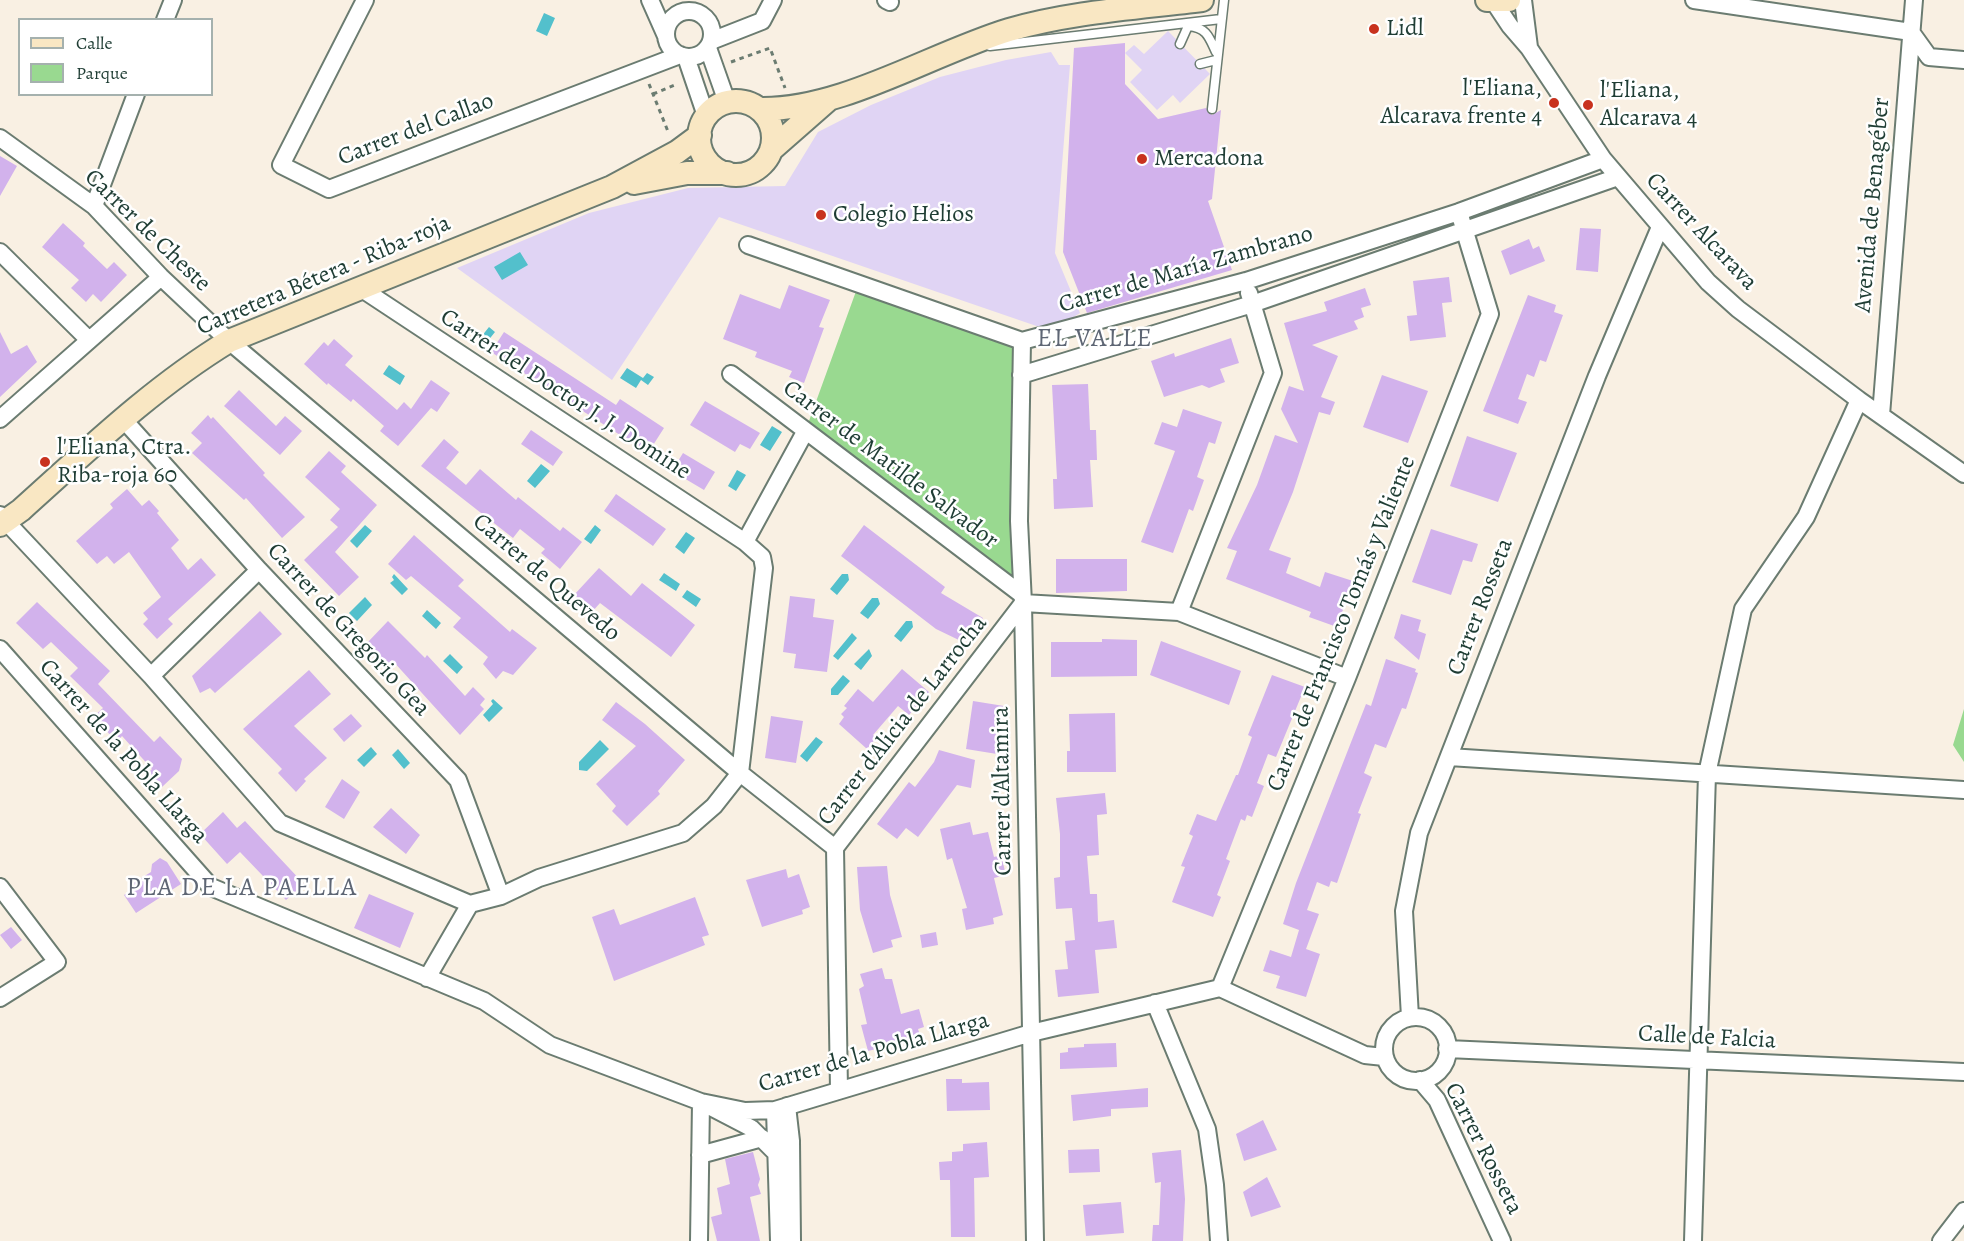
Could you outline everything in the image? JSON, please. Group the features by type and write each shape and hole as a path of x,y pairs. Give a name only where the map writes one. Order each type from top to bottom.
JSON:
{"main road":[{"path":"759,109 793,106 829,99 1010,30 1059,19 1202,0"},
{"path":"771,150 772,128 759,109 749,103 727,102 703,125 701,147 706,159 715,168 727,173 748,173 758,168 771,150 829,99"},
{"name":"Carretera Bétera - Riba-roja","path":"2,520 21,510 123,419 189,365 229,341 612,187 677,152 703,125"},
{"name":"Carretera Bétera - Riba-roja","path":"612,187 687,173 727,173"}],"street":[{"path":"166,18 173,0"},
{"name":"Carrer del Callao","path":"364,0 280,165 329,189 642,68 683,56"},
{"path":"650,0 667,39 683,56 692,77 703,125"},
{"path":"675,0 711,26 710,45 727,102"},
{"path":"683,56 698,56 710,45 762,21 773,0"},
{"name":"Carrer Alcarava","path":"1523,0 1523,22 1529,48"},
{"path":"1694,0 1911,32 1929,57 1964,60"},
{"name":"Avenida de Benagéber","path":"1881,415 1914,0"},
{"name":"Carrer Alcarava","path":"1497,1 1510,27 1529,48 1603,159 1708,282 1738,309 1859,400 1964,474"},
{"path":"667,39 670,22 681,12 695,13 747,29"},
{"name":"Carrer del Callao","path":"642,68 667,39"},
{"path":"94,206 135,96"},
{"name":"Carrer de Cheste","path":"0,138 94,206 161,277 229,341"},
{"name":"Carrer de María Zambrano","path":"1022,341 1246,281 1459,212 1603,159"},
{"name":"Carrer de María Zambrano","path":"1021,375 1252,304 1618,177"},
{"name":"Carrer de Francisco Tomás y Valiente","path":"1220,988 1347,678 1490,314 1459,212"},
{"name":"Carrer Rosseta","path":"1384,1057 1392,1070 1400,1076 1420,1080 1436,1073 1446,1058 1446,1040 1436,1024 1410,1017 1404,911 1419,833 1597,376 1660,227"},
{"path":"748,245 1022,341"},
{"path":"0,252 89,340"},
{"path":"0,418 161,277"},
{"path":"1179,612 1273,373 1246,281"},
{"name":"Carrer del Doctor J. J. Domine","path":"359,287 745,542 762,557 764,568 740,773"},
{"name":"Carrer de Quevedo","path":"229,341 740,773 836,848"},
{"name":"Carrer d'Altamira","path":"1022,341 1022,598 1035,1241"},
{"name":"Carrer de Matilde Salvador","path":"730,375 1022,598"},
{"path":"1693,1241 1696,1062 1707,774 1743,609 1806,517 1859,400"},
{"name":"Carrer de Gregorio Gea","path":"123,419 258,570 458,780 501,896"},
{"path":"745,542 805,432"},
{"path":"2,520 151,676 280,823 470,904 501,896 539,878 683,833 714,806 740,773"},
{"path":"151,676 258,570"},
{"path":"1022,598 1179,612 1347,678"},
{"name":"Carrer d'Alicia de Larrocha","path":"839,1089 836,848 1022,598"},
{"name":"Carrer de la Pobla Llarga","path":"0,649 211,887 484,1001 550,1045 701,1102 745,1111 781,1108 1031,1033 1155,1003"},
{"path":"1449,757 1964,790"},
{"path":"0,887 57,962 0,998"},
{"path":"427,978 470,904"},
{"path":"1219,1241 1208,1128 1155,1003 1220,988 1365,1055 1384,1057 1388,1033 1394,1026 1410,1017"},
{"name":"Calle de Falcia","path":"1447,1049 1696,1062 1964,1072"},
{"name":"Carrer Rosseta","path":"1420,1080 1437,1100 1502,1241"},
{"path":"699,1241 701,1102 751,1128 777,1154"},
{"path":"779,1241 777,1154 781,1108"},
{"path":"781,1108 791,1142 792,1241"},
{"path":"700,1155 762,1138"},
{"path":"1941,1241 1964,1211"}],"lane":[{"path":"1212,109 1216,56 1224,0"},
{"path":"954,50 1221,19"},
{"path":"1177,24 1200,27 1208,33 1216,56"},
{"path":"1180,44 1188,26"},
{"path":"1200,64 1216,56"}],"path":[{"path":"715,68 770,48 793,106"},
{"path":"642,68 677,152"},
{"path":"653,94 692,77"}],"shaded area":[{"path":"1168,31 1210,74 1180,103 1173,95 1157,110 1130,82 1142,70 1125,53 1134,45 1144,54"},
{"name":"Colegio Helios","path":"1051,52 1059,65 1070,65 1055,253 1080,313 1051,331 719,217 612,380 457,268 589,213 688,188 785,186 818,132 871,105 940,77 1006,60"}],"green space":[{"path":"859,283 1022,341 1021,594 805,432"},
{"path":"1964,709 1964,762 1953,745"}],"water":[{"path":"544,13 555,18 547,36 536,31"},
{"path":"520,252 528,265 502,280 494,267"},
{"path":"489,327 495,332 483,347 477,342"},
{"path":"389,365 405,376 400,385 383,374"},
{"path":"627,368 643,378 647,373 654,377 648,385 641,380 636,388 620,378"},
{"path":"772,426 782,432 770,451 760,445"},
{"path":"541,464 550,471 535,488 527,481"},
{"path":"737,470 746,475 736,491 728,486"},
{"path":"365,525 372,531 357,548 350,541"},
{"path":"595,525 601,530 591,544 584,539"},
{"path":"686,532 695,538 684,554 675,547"},
{"path":"664,573 680,584 676,591 659,580"},
{"path":"394,574 408,589 402,595 390,583 394,580 392,577"},
{"path":"842,574 848,574 849,580 837,595 830,589"},
{"path":"687,590 701,599 696,607 682,597"},
{"path":"365,597 372,605 357,621 349,613"},
{"path":"872,598 878,598 880,604 868,619 860,613"},
{"path":"427,610 441,623 436,629 422,616"},
{"path":"906,621 912,621 913,627 901,642 894,636"},
{"path":"852,633 857,638 838,660 833,656"},
{"path":"869,649 872,656 861,670 854,664"},
{"path":"450,654 463,667 457,674 443,661"},
{"path":"843,675 850,681 838,695 831,695 831,689"},
{"path":"493,699 503,708 489,722 483,715 493,704 491,701"},
{"path":"816,737 823,742 807,762 800,756"},
{"path":"600,740 609,749 587,771 579,770 579,762"},
{"path":"371,747 377,754 364,767 357,760"},
{"path":"398,749 410,763 404,769 392,755"}],"building":[{"name":"Mercadona","path":"1125,43 1125,84 1158,119 1206,108 1212,115 1221,110 1212,199 1208,201 1232,270 1087,313 1063,252 1074,48"},
{"path":"0,156 17,166 0,196"},
{"path":"63,223 85,243 83,246 107,269 114,262 127,275 101,302 93,294 86,302 71,288 79,280 42,247"},
{"path":"1580,228 1601,229 1598,272 1576,270"},
{"path":"1529,239 1533,249 1539,246 1545,261 1510,275 1501,251"},
{"path":"1449,277 1452,302 1442,303 1446,337 1410,341 1407,316 1417,315 1413,281"},
{"path":"789,285 830,300 819,327 824,328 804,383 789,377 792,371 755,357 757,352 723,339 740,294 780,309"},
{"path":"1365,288 1371,305 1361,308 1364,317 1354,321 1358,329 1312,345 1338,356 1321,397 1335,402 1330,415 1319,412 1293,492 1269,550 1291,558 1286,573 1320,587 1325,572 1353,581 1337,627 1309,617 1311,612 1226,579 1237,551 1227,548 1257,485 1275,435 1298,443 1281,409 1289,386 1304,391 1284,323 1327,311 1324,302"},
{"path":"1528,295 1556,305 1554,312 1563,315 1546,362 1540,360 1534,377 1527,374 1518,399 1527,402 1518,424 1483,411"},
{"path":"0,332 11,354 27,345 37,362 0,397"},
{"path":"504,332 616,405 620,399 664,428 648,453 491,352"},
{"path":"1231,338 1239,363 1220,369 1225,382 1209,388 1202,385 1164,397 1151,361 1174,353 1175,357"},
{"path":"334,339 353,356 345,365 397,410 404,402 411,409 431,380 450,393 437,412 431,408 398,446 380,431 384,426 353,399 351,402 328,383 327,385 304,364 324,342 328,346"},
{"path":"1382,375 1428,391 1408,443 1363,427"},
{"path":"1088,384 1090,430 1096,430 1097,460 1090,460 1093,507 1054,509 1053,479 1057,479 1052,385"},
{"path":"239,390 276,426 285,416 302,431 280,455 224,406"},
{"path":"705,401 760,433 750,449 740,444 735,452 690,425"},
{"path":"1183,409 1222,422 1215,444 1209,442 1197,477 1204,480 1193,511 1189,509 1173,553 1141,542 1175,451 1154,444 1162,422 1177,427"},
{"path":"208,415 211,419 213,417 265,473 263,475 305,517 282,538 246,498 244,500 192,453 202,443 191,433"},
{"path":"531,430 563,452 553,466 521,444"},
{"path":"1467,436 1517,453 1498,502 1450,486"},
{"path":"444,439 459,452 446,468 466,485 480,469 516,500 518,497 560,531 563,527 582,542 560,569 541,553 545,549 520,529 513,538 421,466"},
{"path":"329,451 346,466 341,472 377,505 335,552 359,577 339,596 304,560 338,527 330,520 340,509 305,477"},
{"path":"683,453 715,472 704,490 672,471"},
{"path":"127,489 142,506 149,500 159,511 157,513 179,540 171,548 188,570 201,558 216,575 168,619 173,624 157,639 143,624 148,619 143,613 161,597 129,552 114,564 107,556 97,564 76,541 113,508 110,504"},
{"path":"616,494 666,529 653,546 604,511"},
{"path":"864,525 945,587 941,593 983,618 970,639 963,642 936,629 841,556"},
{"path":"1431,529 1478,544 1472,562 1463,560 1451,595 1412,582"},
{"path":"414,535 464,580 458,586 510,632 512,629 537,648 513,675 503,671 496,679 483,664 488,657 453,627 461,618 411,576 406,580 388,564"},
{"path":"1056,559 1127,559 1127,591 1056,593"},
{"path":"599,568 631,596 642,583 695,625 671,657 600,603 592,612 574,595"},
{"path":"790,596 815,599 813,617 834,620 827,672 794,668 796,654 783,652"},
{"path":"37,602 110,671 98,684 154,742 160,736 182,759 179,771 162,787 148,773 152,769 122,736 117,742 93,717 103,708 70,676 78,668 51,642 43,649 16,623"},
{"path":"260,611 282,634 215,693 210,688 200,693 192,676"},
{"path":"1401,614 1421,620 1418,631 1426,634 1419,660 1394,638"},
{"path":"388,621 425,658 427,655 465,696 473,687 485,699 480,705 484,709 460,735 392,660 388,664 367,643"},
{"path":"1102,639 1137,640 1137,676 1051,677 1051,642 1102,642"},
{"path":"1161,641 1241,671 1229,705 1150,675"},
{"path":"1386,659 1416,669 1415,672 1418,673 1406,709 1402,708 1386,748 1375,744 1364,773 1372,777 1358,813 1361,814 1337,883 1331,881 1329,887 1317,882 1307,910 1319,914 1306,949 1320,954 1306,997 1276,988 1280,976 1263,971 1270,950 1291,957 1299,930 1283,924 1296,883 1366,704 1371,706"},
{"path":"902,669 929,692 909,715 898,706 873,735 876,738 867,749 839,724 844,717 841,714 847,708 844,706 858,689 873,702"},
{"path":"309,670 331,694 294,726 327,758 304,779 306,781 296,792 278,773 282,769 243,729"},
{"path":"1272,675 1305,687 1276,757 1268,754 1257,783 1264,786 1252,817 1247,815 1245,821 1241,819 1226,859 1230,861 1217,895 1221,897 1213,917 1172,902 1185,867 1181,866 1193,836 1189,834 1197,814 1216,821 1236,775 1238,775 1252,737 1248,735"},
{"path":"973,701 1004,706 997,754 966,749"},
{"path":"616,702 645,724 685,760 658,791 660,794 627,826 612,811 616,806 596,784 636,746 602,720"},
{"path":"1115,713 1116,772 1067,772 1067,751 1070,751 1069,714"},
{"path":"351,714 362,726 344,742 333,729"},
{"path":"771,716 803,721 796,763 765,758"},
{"path":"939,750 975,760 971,788 957,785 918,837 906,828 897,839 877,824 909,782 915,787 934,762"},
{"path":"342,779 360,792 344,819 325,807"},
{"path":"1105,793 1107,814 1097,815 1099,855 1087,856 1090,894 1097,894 1098,922 1114,920 1117,948 1095,950 1099,993 1058,997 1055,970 1068,969 1065,941 1075,940 1072,908 1056,909 1054,878 1060,877 1060,834 1056,798"},
{"path":"391,808 420,835 406,854 373,827"},
{"path":"223,812 237,828 245,821 304,884 286,900 240,852 227,864 200,834"},
{"path":"970,822 973,835 988,832 994,857 1001,855 1006,875 994,878 1003,915 993,918 994,924 966,930 962,909 967,908 952,858 947,860 940,829"},
{"path":"160,858 167,862 181,884 136,913 124,895 133,889 130,885 151,872 152,864"},
{"path":"887,866 890,895 902,937 891,940 893,947 873,953 860,910 857,867"},
{"path":"786,869 788,878 799,874 810,907 802,910 803,914 762,927 746,880"},
{"path":"369,894 414,913 400,948 354,928"},
{"path":"695,897 709,935 702,937 705,945 614,981 592,917 614,909 620,925"},
{"path":"11,927 22,940 11,949 0,935"},
{"path":"936,932 938,945 922,948 920,935"},
{"path":"882,968 885,979 892,979 901,1014 919,1009 924,1027 918,1029 921,1038 868,1051 861,1025 867,1024 859,989 864,986 860,974"},
{"path":"1116,1043 1117,1067 1060,1069 1060,1053 1068,1052 1068,1048 1084,1047 1084,1044"},
{"path":"946,1079 962,1079 962,1083 989,1082 990,1110 947,1111"},
{"path":"1148,1088 1148,1107 1111,1109 1111,1116 1073,1121 1071,1095"},
{"path":"1263,1120 1277,1150 1244,1161 1236,1134"},
{"path":"987,1142 989,1177 974,1178 975,1237 951,1237 950,1180 940,1180 939,1162 952,1161 952,1152 963,1151 963,1144"},
{"path":"1099,1149 1100,1172 1069,1173 1068,1150"},
{"path":"1181,1150 1185,1199 1183,1241 1152,1241 1153,1225 1159,1225 1161,1182 1155,1183 1152,1153"},
{"path":"753,1152 760,1179 758,1185 761,1194 750,1197 760,1241 717,1241 711,1217 722,1214 717,1188 730,1184 725,1159"},
{"path":"1267,1177 1281,1207 1251,1217 1243,1192"},
{"path":"1121,1202 1124,1233 1086,1236 1083,1205"}],"place":[{"name":"Lidl","path":"1374,29"},
{"name":"l'Eliana, Alcarava frente 4","path":"1554,103"},
{"name":"l'Eliana, Alcarava 4","path":"1588,105"},
{"name":"Mercadona","path":"1142,159"},
{"name":"Colegio Helios","path":"821,215"},
{"name":"l'Eliana, Ctra. Riba-roja 60","path":"45,462"}],"district":[{"name":"EL VALLE","path":"1095,340"},
{"name":"PLA DE LA PAELLA","path":"242,889"}]}
